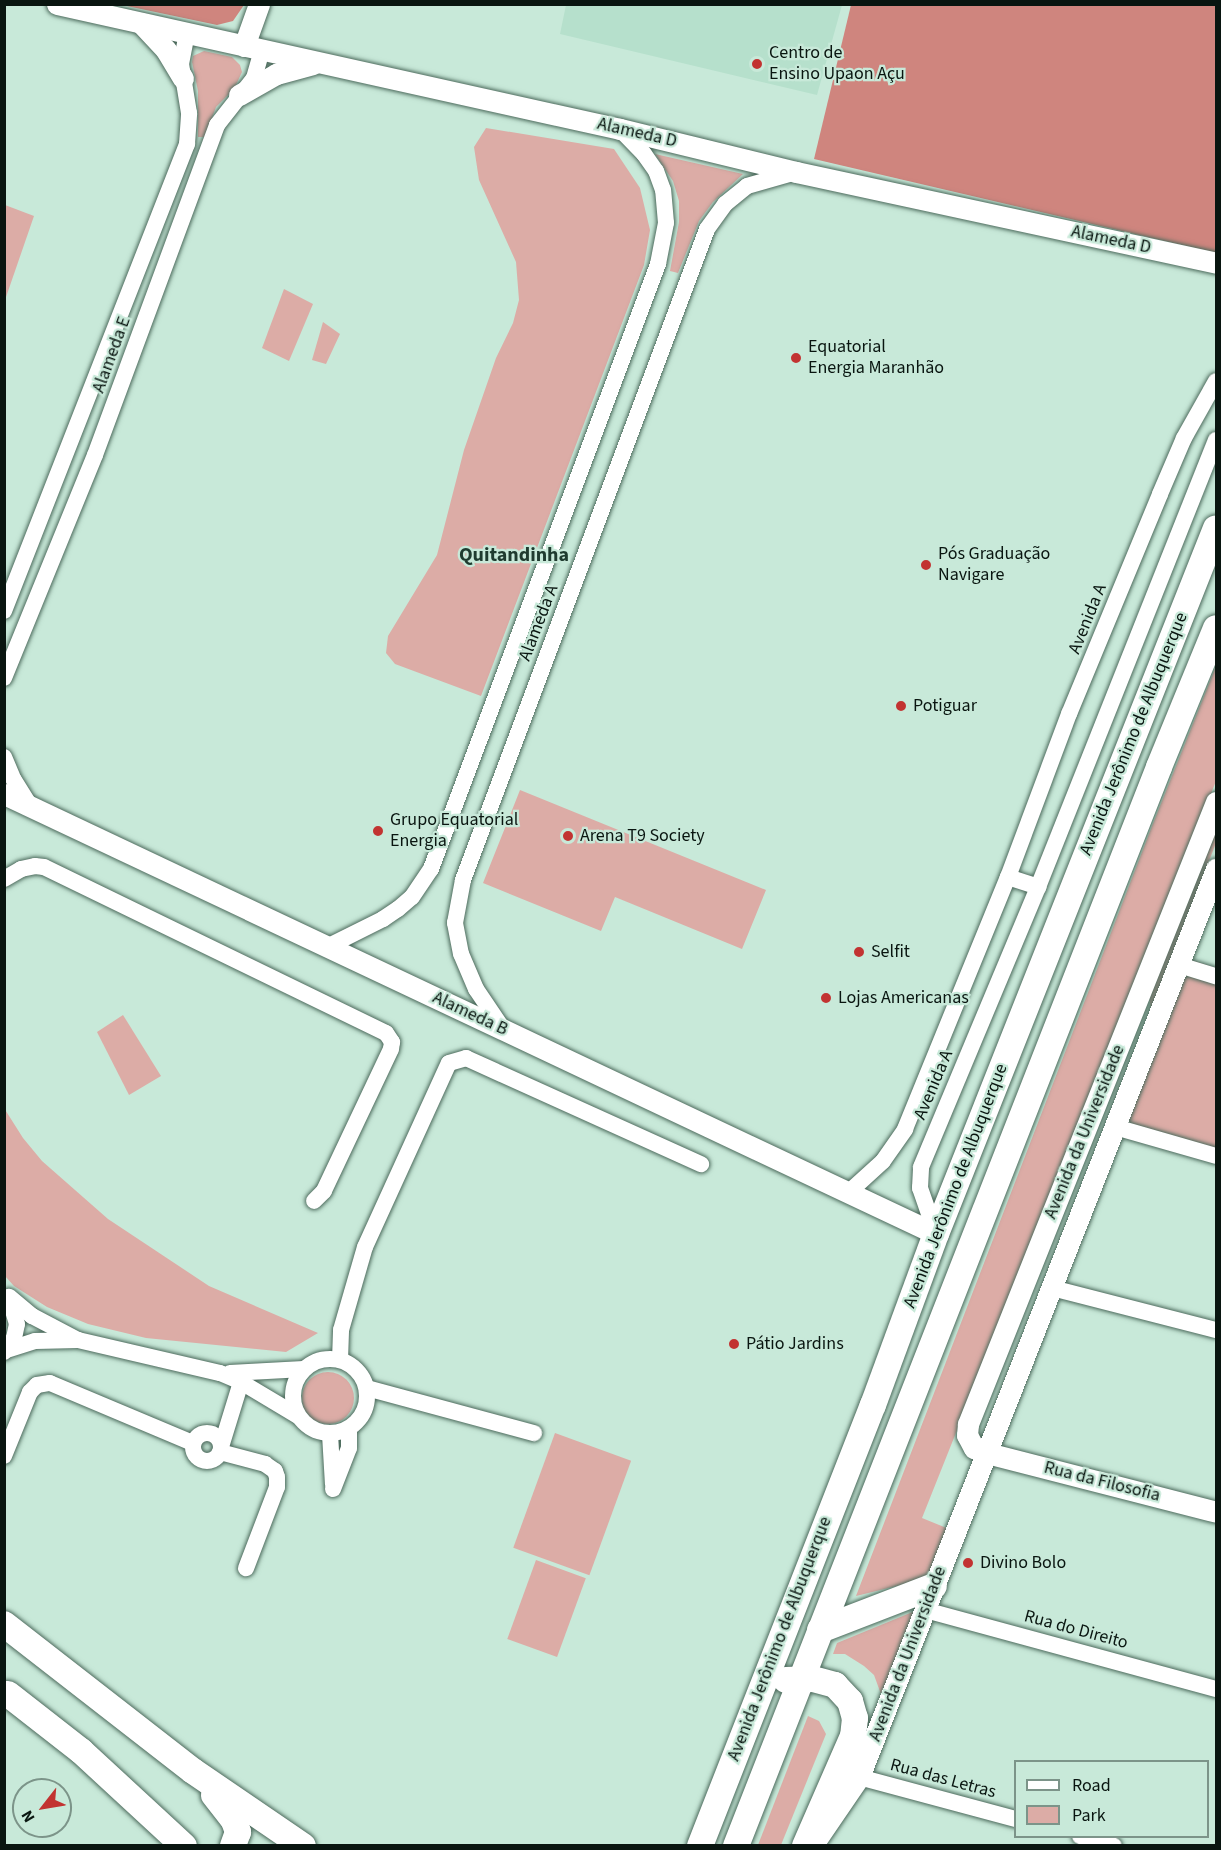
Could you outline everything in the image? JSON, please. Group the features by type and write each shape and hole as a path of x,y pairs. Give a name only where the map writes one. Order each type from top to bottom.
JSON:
{"main road":[{"name":"Avenida Jerônimo de Albuquerque","path":"700,1845 873,1405 936,1234 1216,528"},
{"name":"Avenida Jerônimo de Albuquerque","path":"736,1845 1154,778 1216,628"},
{"path":"820,1630 934,1586"},
{"path":"6,1623 193,1771 303,1845"},
{"name":"Avenida da Universidade","path":"762,1684 801,1678 835,1685 850,1701 855,1718 854,1736 805,1845"},
{"path":"6,1692 76,1755 167,1845"},
{"path":"6,1692 96,1764 184,1845"},
{"path":"134,1726 226,1807 237,1827 237,1837 233,1845"}],"street":[{"name":"Alameda D","path":"57,4 620,129 796,172 1215,265"},
{"path":"253,48 259,4"},
{"path":"140,23 166,50 183,78"},
{"name":"Alameda E","path":"4,611 188,144 189,113 181,57 187,34"},
{"name":"Alameda E","path":"4,678 96,455 217,125 256,73 253,48"},
{"path":"239,95 276,74 316,63"},
{"name":"Alameda A","path":"327,947 383,920 398,909 412,897 431,869 658,264 666,223 663,190 656,171 644,154 620,129"},
{"name":"Alameda A","path":"503,1030 476,989 460,954 455,923 463,880 707,229 725,204 747,186 796,172"},
{"path":"112,340 127,337 135,348"},
{"name":"Avenida A","path":"848,1193 883,1161 905,1129 1008,877 1069,714 1160,494 1184,438 1216,381"},
{"name":"Avenida A","path":"936,1234 920,1188 921,1167 1038,887 1216,440"},
{"path":"70,446 80,456 96,455"},
{"path":"4,757 14,780 31,807"},
{"name":"Alameda B","path":"4,794 936,1234"},
{"name":"Avenida da Universidade","path":"987,1453 974,1448 969,1442 968,1424 1216,802"},
{"path":"4,879 21,869 44,867 386,1033 392,1042 391,1049 324,1191 314,1201"},
{"name":"Avenida da Universidade","path":"812,1845 859,1777 1216,869"},
{"path":"1008,877 1038,887"},
{"path":"1179,965 1216,976"},
{"path":"1130,1019 1154,1028"},
{"path":"1116,1055 1140,1064"},
{"path":"340,1360 341,1330 365,1247 449,1063 466,1058 701,1164"},
{"path":"1115,1127 1216,1156"},
{"path":"1052,1288 1216,1330"},
{"path":"7,1295 32,1316 78,1340"},
{"path":"6,1351 14,1338 17,1324 7,1295"},
{"path":"6,1351 35,1341 78,1340 220,1373 241,1382 298,1416 306,1425 330,1434 349,1429 363,1415 366,1407 367,1388 357,1370 340,1360 321,1360 304,1369 266,1373 220,1373"},
{"path":"298,1416 293,1392 304,1369"},
{"path":"221,1449 241,1382"},
{"path":"4,1456 30,1392 37,1385 51,1383 193,1443 202,1433 211,1433 219,1438 221,1449"},
{"path":"367,1388 534,1433"},
{"path":"330,1434 333,1489 349,1448 349,1429"},
{"path":"221,1449 266,1464 271,1467 277,1477 277,1487 246,1568"},
{"name":"Rua da Filosofia","path":"987,1453 1216,1512"},
{"name":"Rua do Direito","path":"925,1610 1216,1689"},
{"name":"Rua das Letras","path":"859,1777 1014,1818"},
{"path":"1088,1838 1114,1845"}],"shaded area":[{"path":"244,4 233,21 217,25 122,5"},
{"name":"Centro de Ensino Upaon Açu","path":"566,4 842,5 817,95 560,34"},
{"path":"851,5 1216,5 1216,253 814,159"}],"green space":[{"path":"204,51 232,57 240,65 242,72 234,89 216,107 205,137 198,137 198,91 192,62 193,56"},
{"path":"486,128 614,149 640,188 650,230 644,265 481,696 395,664 386,653 388,636 437,555 464,450 496,358 513,323 519,300 516,262 479,180 474,147"},
{"path":"655,154 743,174 713,202 699,221 678,273 670,271 679,222 679,201 673,181"},
{"path":"4,205 34,216 5,300"},
{"path":"284,289 313,304 289,361 262,348"},
{"path":"323,322 340,334 326,364 312,360"},
{"path":"1216,666 1216,781 922,1518 949,1529 929,1578 856,1596 1152,826"},
{"name":"Arena T9 Society","path":"520,790 766,890 742,949 615,897 601,931 483,883"},
{"path":"1216,823 1216,843 1151,1009 1149,995"},
{"path":"1186,958 1216,968 1216,1150 1121,1121"},
{"path":"123,1015 161,1076 129,1095 97,1032"},
{"path":"4,1108 23,1138 42,1161 108,1219 209,1286 318,1333 286,1352 146,1338 88,1324 47,1307 14,1286 5,1276"},
{"path":"323,1372 333,1372 342,1376 350,1384 354,1398 350,1412 342,1420 333,1424 323,1424 314,1420 306,1412 302,1403 302,1393 306,1384 314,1376"},
{"path":"555,1433 631,1461 589,1575 513,1548"},
{"path":"536,1560 586,1578 557,1657 507,1639"},
{"path":"915,1611 882,1697 874,1675 864,1666 845,1654 833,1654 837,1643"},
{"path":"808,1716 819,1721 826,1734 781,1845 758,1845"}],"place":[{"name":"Centro de Ensino Upaon Açu","path":"757,64"},
{"name":"Equatorial Energia Maranhão","path":"796,358"},
{"name":"Pós Graduação Navigare","path":"926,565"},
{"name":"Potiguar","path":"901,706"},
{"name":"Grupo Equatorial Energia","path":"378,831"},
{"name":"Arena T9 Society","path":"568,836"},
{"name":"Selfit","path":"859,952"},
{"name":"Lojas Americanas","path":"826,998"},
{"name":"Pátio Jardins","path":"734,1344"},
{"name":"Divino Bolo","path":"968,1563"}],"district":[{"name":"Quitandinha","path":"514,555"}]}
